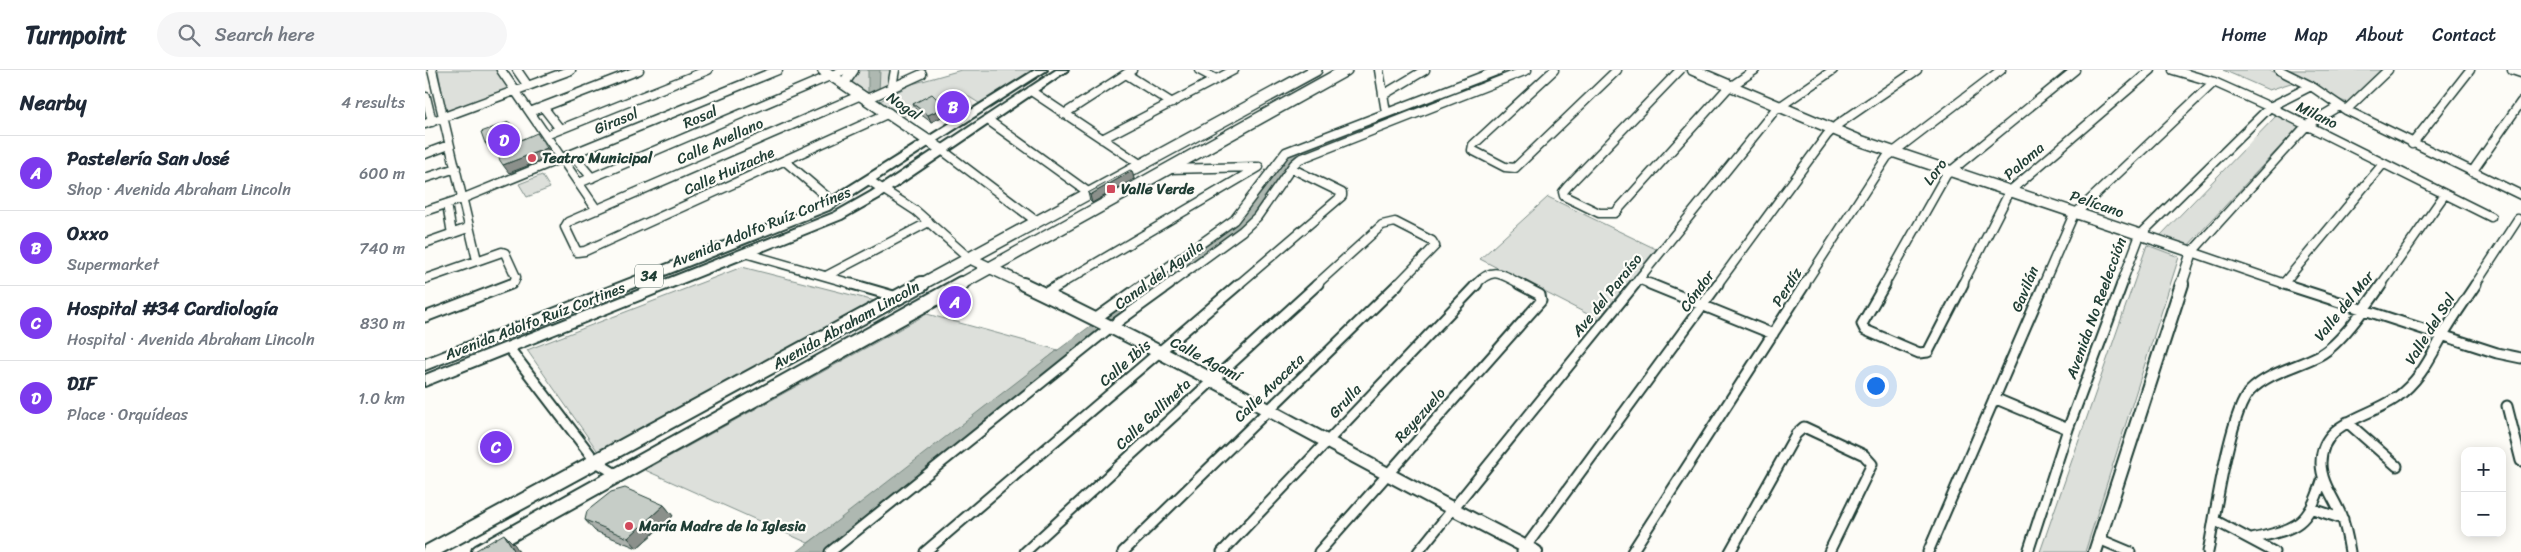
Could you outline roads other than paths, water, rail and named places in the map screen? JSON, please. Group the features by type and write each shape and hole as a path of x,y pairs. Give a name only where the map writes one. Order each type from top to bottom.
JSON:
{"main road":[{"name":"Avenida Adolfo Ruíz Cortines","path":"425,365 834,203 1042,70"},
{"name":"34","path":"884,189 1063,70"},
{"name":"Avenida Abraham Lincoln","path":"429,552 1088,192 1316,70"},
{"path":"479,552 616,474 1346,70"},
{"name":"Avenida Adolfo Ruíz Cortínes","path":"509,348 838,216 884,189"},
{"path":"509,348 510,343 517,336 564,316 585,302"},
{"name":"Avenida Adolfo Ruíz Cortines","path":"425,381 509,348"}],"street":[{"path":"425,72 432,70 442,118 464,198 468,228 477,260"},
{"path":"501,70 597,210"},
{"path":"517,70 528,86"},
{"path":"437,93 425,97 428,123 571,70"},
{"path":"530,112 639,70"},
{"path":"546,135 708,70"},
{"name":"Girasol","path":"425,211 464,198 778,70"},
{"name":"Nogal","path":"823,70 942,150"},
{"name":"Rosal","path":"579,183 845,70"},
{"path":"844,84 853,70"},
{"path":"892,86 895,70"},
{"path":"1199,70 1216,79"},
{"path":"1102,139 1234,70"},
{"path":"1379,70 1386,112"},
{"path":"1383,94 1425,70"},
{"path":"1104,322 1234,220 1281,157 1292,148 1499,70"},
{"name":"Canal del Aguila","path":"830,552 1104,322 1242,231 1257,217 1291,168 1300,159 1316,151 1527,70"},
{"path":"1554,70 1471,147 1474,152 1505,167 1517,166 1617,70"},
{"path":"1680,70 1568,186 1564,196 1599,213 1612,214 1619,211 1730,86 1755,70"},
{"name":"Pelícano","path":"1693,70 1832,130 1892,152 2075,212 2363,311 2497,353 2521,364"},
{"name":"Ave del Paraíso","path":"1418,552 1778,107 1833,70"},
{"name":"Cóndor","path":"1528,550 1703,305 1832,130 1917,70"},
{"name":"Perdíz","path":"1632,552 1892,152 2001,70"},
{"name":"Loro","path":"1925,354 1863,328 1862,324 1949,172 2075,70"},
{"name":"Paloma","path":"1925,354 1929,352 2010,191 2151,70"},
{"name":"Milano","path":"2173,70 2214,82 2270,107 2491,217"},
{"path":"2279,70 2311,86 2343,108 2412,144 2521,195"},
{"path":"2095,552 2193,252 2307,125 2343,108 2388,70"},
{"path":"2412,144 2470,70"},
{"path":"2512,70 2521,73"},
{"path":"1065,114 1129,72 1172,102"},
{"name":"Calle Avellano","path":"565,226 597,210 922,74"},
{"name":"Gavilán","path":"1928,552 2075,212 2214,82"},
{"name":"Avenida No Reelección","path":"2028,552 2068,429 2141,235 2270,107 2311,86"},
{"path":"1031,91 1140,164"},
{"path":"2471,172 2521,102"},
{"path":"543,107 560,129"},
{"name":"Calle Huizache","path":"565,226 577,252 580,253 889,114"},
{"path":"988,120 1088,192"},
{"path":"425,154 449,145"},
{"path":"942,150 1035,221"},
{"path":"572,154 592,178"},
{"path":"785,161 834,203"},
{"path":"2283,284 2383,164"},
{"path":"1044,294 1259,167"},
{"path":"1167,169 1274,167"},
{"path":"425,178 456,168"},
{"name":"Calle Ibis","path":"925,552 1342,196 1342,193 1291,168"},
{"name":"Calle Agamí","path":"870,180 929,222 969,258 1104,322 1528,550"},
{"name":"Valle del Mar","path":"2208,552 2234,422 2249,392 2273,375 2321,356 2330,349 2363,311 2445,194"},
{"path":"447,204 452,234"},
{"name":"Calle Avoceta","path":"1123,552 1435,246 1432,241 1391,221"},
{"name":"Calle Gallineta","path":"1025,552 1377,230 1391,221"},
{"path":"826,276 929,222"},
{"name":"Valle del Sol","path":"2349,552 2343,519 2322,481 2321,462 2326,438 2347,422 2374,412 2397,397 2426,368 2443,335 2515,224"},
{"path":"425,243 468,228"},
{"path":"425,278 504,252 516,277 514,282 425,317"},
{"path":"745,252 897,297"},
{"name":"Reyezuelo","path":"1319,552 1537,305 1541,298 1537,292 1503,275 1491,272"},
{"name":"Grulla","path":"1222,552 1482,277 1491,272"},
{"path":"1638,279 1773,334"},
{"path":"509,348 596,462 616,474"},
{"name":"Pelícano","path":"2497,353 2521,358"},
{"path":"1994,398 2068,429"},
{"path":"2507,406 2521,461"},
{"path":"2347,422 2397,466"},
{"path":"1730,552 1796,434 1803,427 1864,455 1871,461 1872,468 1829,552"},
{"path":"2252,539 2284,532 2297,526 2313,510 2322,481"},
{"path":"2313,510 2343,519"},
{"path":"2215,520 2274,552"},
{"path":"2099,539 2130,552"}],"place":[{"name":"Oxxo","path":"953,107"},
{"name":"DIF","path":"504,140"},
{"name":"Teatro Municipal","path":"532,158"},
{"name":"Valle Verde","path":"1111,189"},
{"name":"Pastelería San José","path":"955,302"},
{"name":"Hospital #34 Cardiología","path":"496,447"},
{"name":"María Madre de la Iglesia","path":"629,526"}]}
